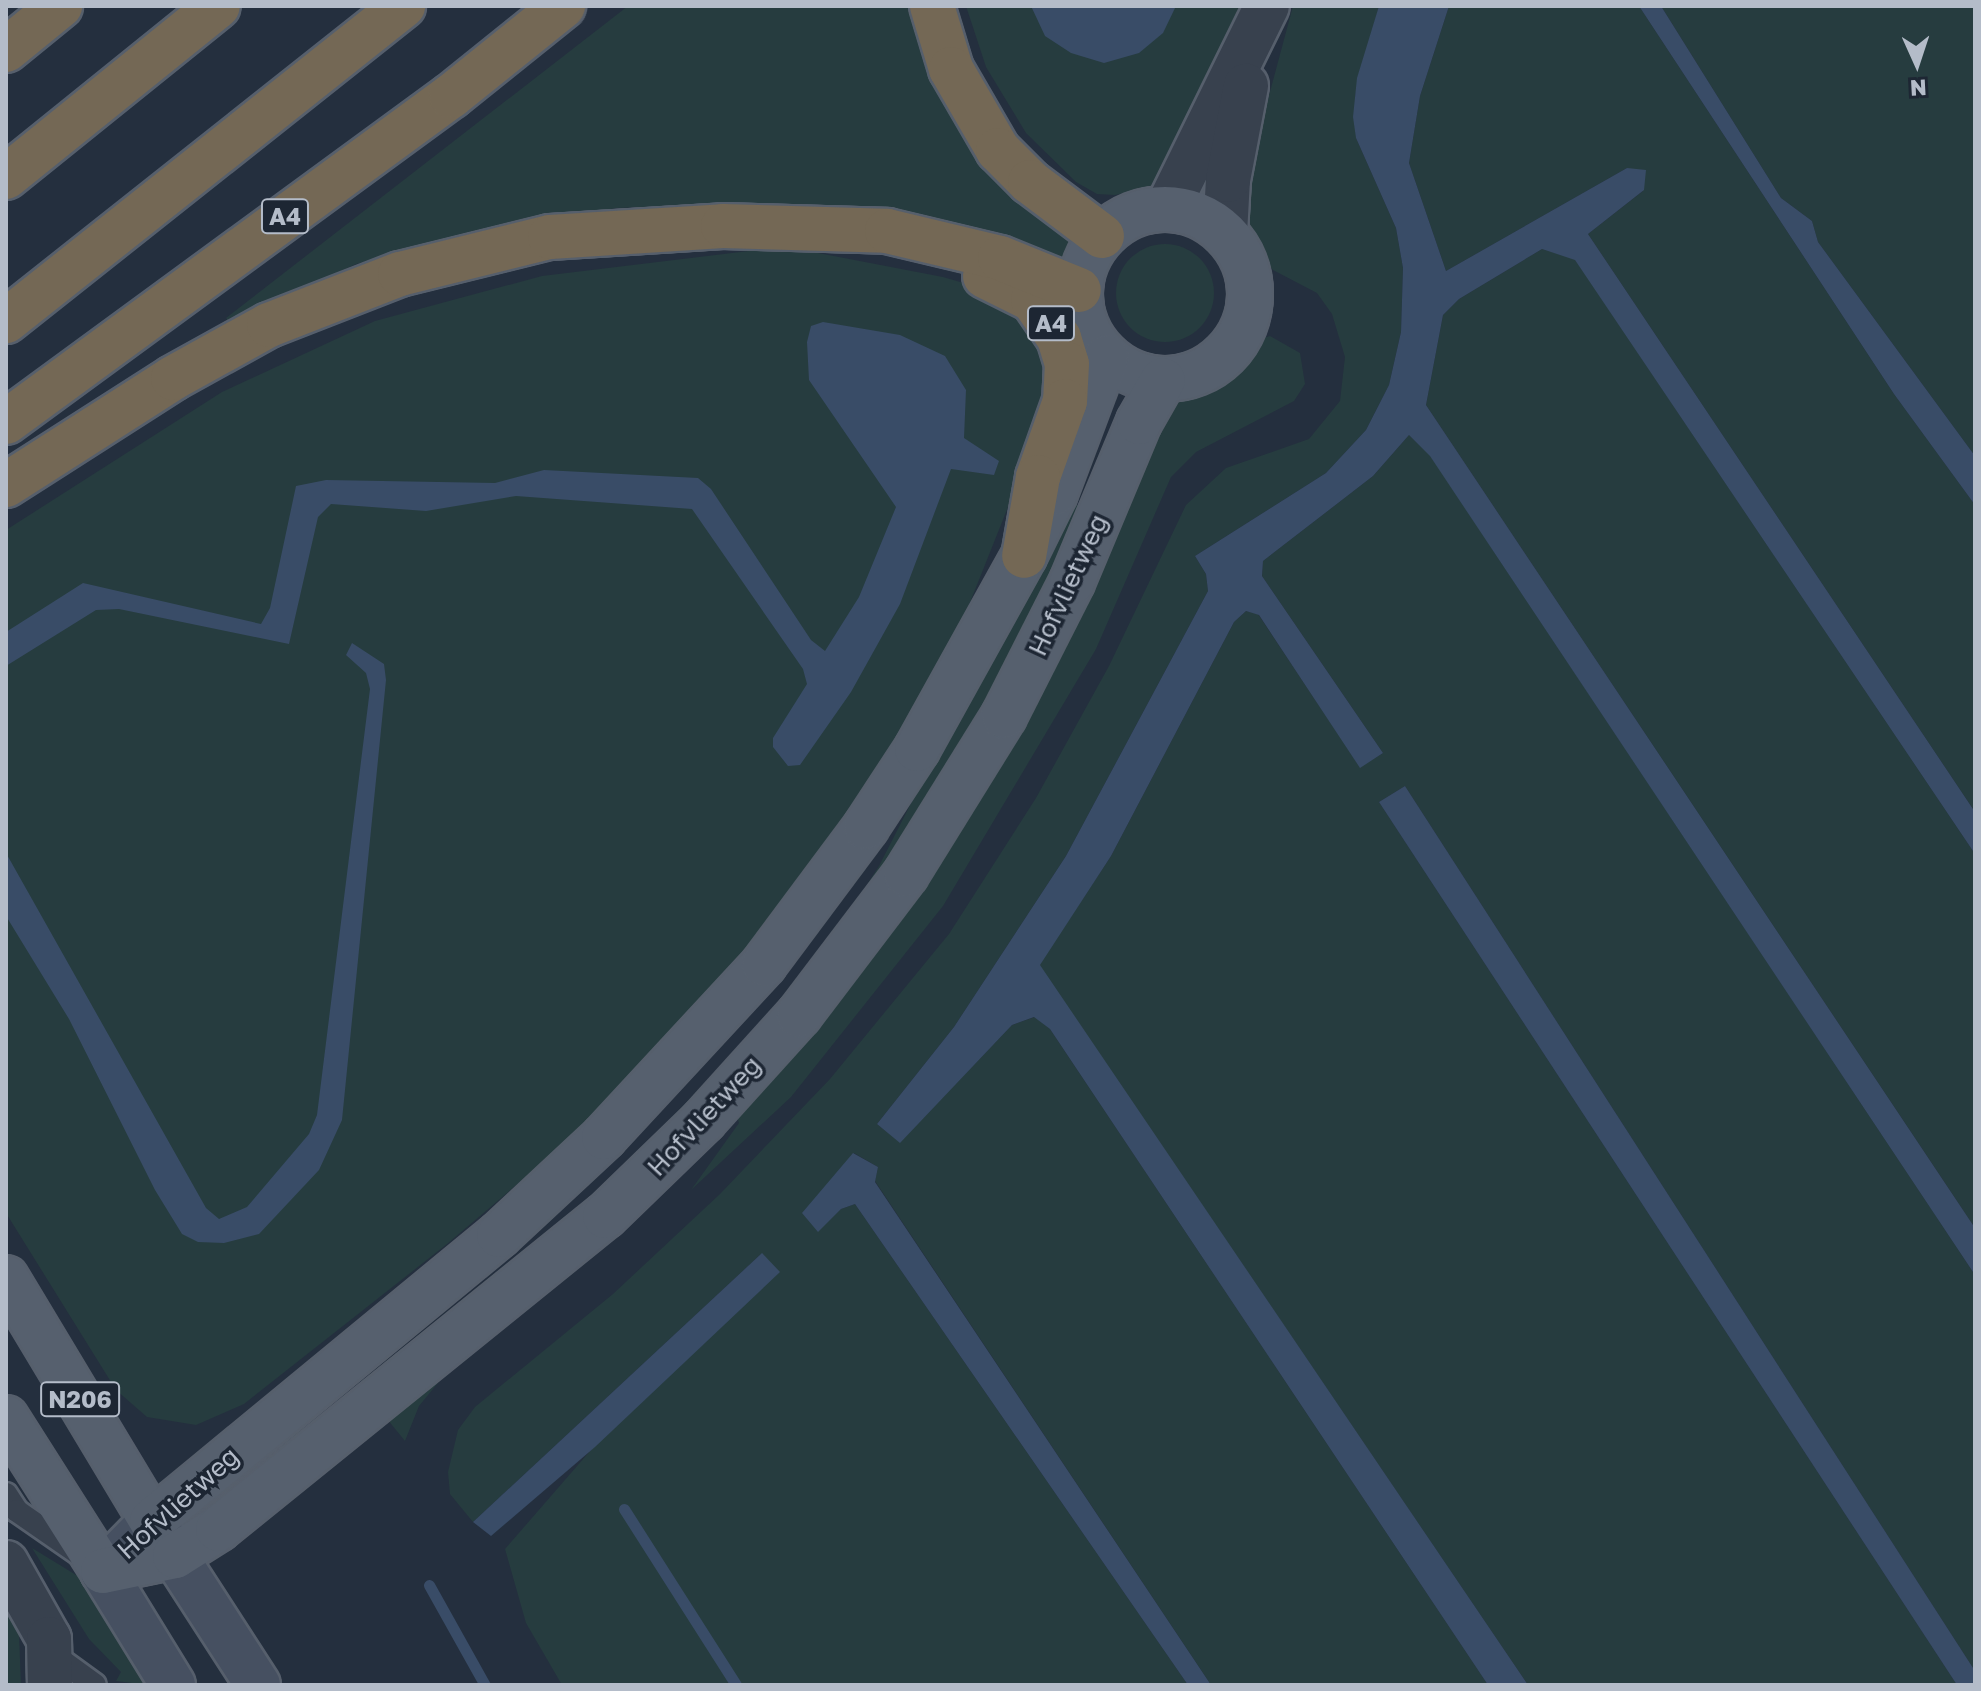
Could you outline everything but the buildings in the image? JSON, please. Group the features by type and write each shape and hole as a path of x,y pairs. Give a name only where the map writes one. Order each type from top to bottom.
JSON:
{"highway":[{"path":"6,50 60,6"},
{"path":"6,177 218,6"},
{"path":"6,321 403,6"},
{"name":"A4","path":"6,422 451,96 563,6"},
{"path":"932,6 951,69 998,150 1030,182 1102,236"},
{"name":"A4","path":"835,227 911,261 1014,286 1049,321 1067,364 1068,384 1038,477 1024,556"},
{"name":"A4","path":"6,485 173,378 269,325 400,274 493,248 592,232 835,227 887,231 1000,258 1079,290"}],"main road":[{"path":"1167,209 1198,216 1225,233 1248,271 1250,301 1243,329 1216,363 1191,376 1163,380 1127,371 1106,357 1086,327 1079,290 1086,261 1102,236 1125,219 1167,209"},
{"name":"Hofvlietweg","path":"103,1571 163,1538 604,1137 733,998 807,910 925,736 1024,556 1055,493 1106,357"},
{"name":"Hofvlietweg","path":"163,1538 218,1529 570,1247 704,1120 799,1015 906,874 1004,716 1072,582 1139,422 1163,380"},
{"name":"N206","path":"6,1278 163,1538 258,1685"},
{"name":"N206","path":"6,1418 173,1685"}],"street":[{"path":"1167,209 1263,15"},
{"path":"1225,233 1228,180 1263,15"},
{"path":"6,1563 44,1625 51,1669"}],"lane":[{"path":"6,1494 17,1511 103,1571"},
{"path":"51,1669 95,1685"}],"green space":[{"path":"628,6 917,6 1078,240 1068,264 821,209 756,203 617,208 488,229 356,264 229,322 226,318"},
{"path":"966,6 1240,6 1156,186 1115,195 1097,194 1076,182 1026,133 986,67"},
{"path":"1293,6 1379,6 1355,96 1356,138 1396,228 1403,268 1401,332 1389,385 1366,430 1326,473 1195,556 1206,574 1208,591 1066,856 954,1027 877,1124 900,1142 1012,1025 1035,1017 1050,1029 1488,1685 1211,1685 875,1181 878,1167 854,1153 818,1231 841,1209 855,1204 1188,1685 562,1685 526,1623 505,1549 762,1253 473,1522 450,1494 448,1472 458,1430 475,1407 613,1294 720,1194 830,1079 949,934 1036,798 1109,666 1186,505 1226,468 1309,439 1340,401 1345,357 1332,314 1317,293 1273,270 1258,254 1238,211"},
{"path":"1449,6 1639,6 1894,394 1975,505 1975,812 1588,234 1643,191 1627,168 1446,271 1409,163 1420,96"},
{"path":"1661,6 1975,6 1975,456 1818,242 1812,221 1781,198"},
{"path":"1165,244 1184,248 1199,259 1210,274 1214,293 1210,312 1199,327 1184,338 1165,342 1146,338 1131,327 1120,312 1116,293 1120,274 1131,259 1146,248"},
{"path":"1542,249 1575,259 1975,854 1975,1228 1426,405 1443,315 1459,299"},
{"path":"757,250 818,253 943,277 994,292 1028,314 1052,377 1016,487 965,615 883,763 838,831 711,994 588,1124 447,1244 244,1404 196,1425 147,1417 116,1390 6,1213 6,530 222,392 375,321 542,276"},
{"path":"1270,336 1300,353 1305,384 1294,401 1196,452 1171,477 1096,649 943,906 791,1097 691,1190 739,1123 734,1107 777,1059 1168,403 1215,380 1254,341"},
{"path":"1409,435 1430,455 1975,1275 1975,1671 1405,786 1379,802 1957,1685 1528,1685 1039,965 1111,856 1234,622 1246,611 1258,614 1360,767 1383,753 1262,576 1263,561 1373,476"},
{"path":"1066,500 1091,511 925,826 678,1133 265,1476 256,1468 462,1307 613,1179 767,1018 843,922 879,866"},
{"path":"548,1290 442,1378 419,1406 405,1441 383,1414"},
{"path":"32,1548 81,1578 148,1685 116,1681 121,1672 89,1639"},
{"path":"6,1611 19,1634 21,1685 6,1685"}],"water":[{"path":"1031,6 1176,6 1163,33 1139,53 1104,63 1071,53 1045,36"},
{"path":"1379,6 1449,6 1420,96 1409,163 1446,271 1627,168 1646,170 1644,190 1588,234 1975,812 1975,854 1575,260 1542,249 1459,299 1443,315 1426,405 1975,1228 1975,1275 1430,456 1409,435 1373,476 1263,561 1262,576 1383,753 1360,768 1259,615 1246,611 1234,622 1111,856 1040,965 1528,1685 1488,1685 1050,1029 1034,1017 1012,1025 900,1143 877,1124 954,1027 1066,856 1208,591 1206,574 1195,556 1326,473 1366,430 1389,385 1401,332 1403,268 1396,228 1356,138 1353,117 1357,78"},
{"path":"1639,6 1661,6 1781,198 1812,221 1818,242 1975,456 1975,505 1894,394"},
{"path":"823,322 900,335 945,356 966,390 964,438 999,461 994,475 951,469 900,604 851,692 800,765 788,766 773,747 773,738 807,684 803,669 692,509 516,496 426,511 331,504 318,517 289,644 119,609 96,610 6,666 6,632 83,583 261,624 270,608 296,486 326,480 495,483 544,470 698,478 711,489 811,640 825,651 859,597 896,507 809,380 807,342 811,326"},
{"path":"352,643 384,664 386,680 342,1120 319,1170 259,1234 224,1243 198,1242 182,1234 155,1190 69,1019 6,916 6,853 206,1208 219,1219 247,1207 309,1134 317,1115 370,689 366,673 346,655"},
{"path":"1405,786 1975,1671 1975,1685 1957,1685 1379,802"},
{"path":"853,1153 878,1167 875,1182 1211,1685 1188,1685 855,1204 841,1209 818,1232 802,1213"},
{"path":"762,1253 780,1272 595,1447 491,1536 473,1522"}],"waterway":[{"path":"624,1509 736,1685"},
{"path":"429,1585 485,1685"}]}
